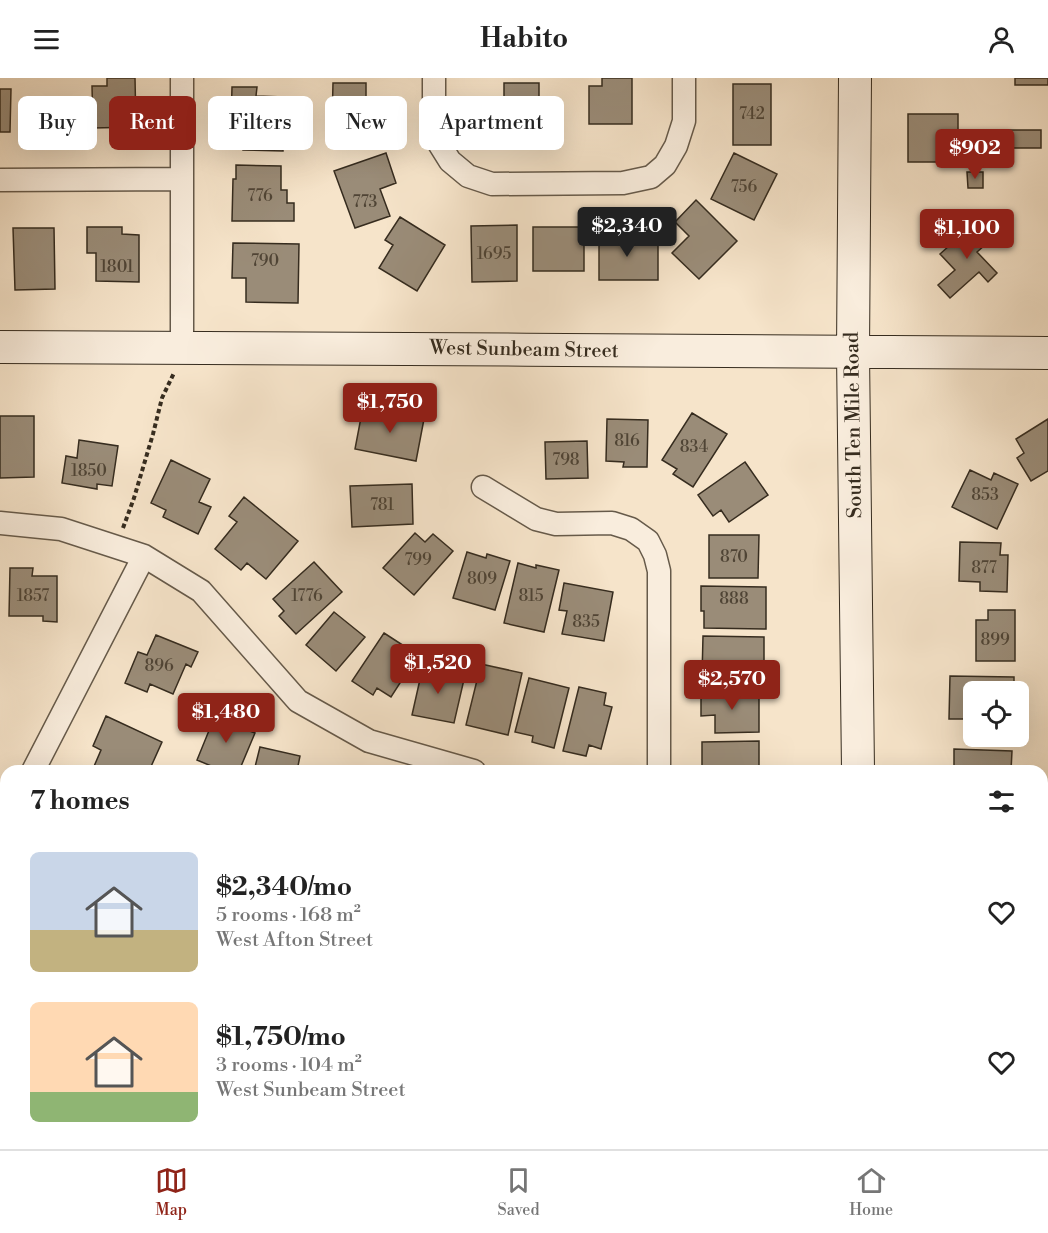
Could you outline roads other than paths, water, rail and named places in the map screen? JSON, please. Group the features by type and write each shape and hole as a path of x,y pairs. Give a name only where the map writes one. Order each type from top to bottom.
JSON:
{"street":[{"path":"178,357 182,78"},
{"path":"435,78 435,126 440,146 450,161 468,176 492,184 623,183 651,177 665,165 676,146 684,121 684,78"},
{"name":"South Ten Mile Road","path":"855,78 853,353 858,765"},
{"path":"0,180 182,179"},
{"name":"West Sunbeam Street","path":"0,347 178,357 1048,353"},
{"path":"483,487 536,519 556,524 612,523 631,529 648,541 656,555 659,571 659,765"},
{"path":"0,523 61,529 144,556 201,591 298,701 369,741 453,765"},
{"path":"36,765 144,556"}]}
